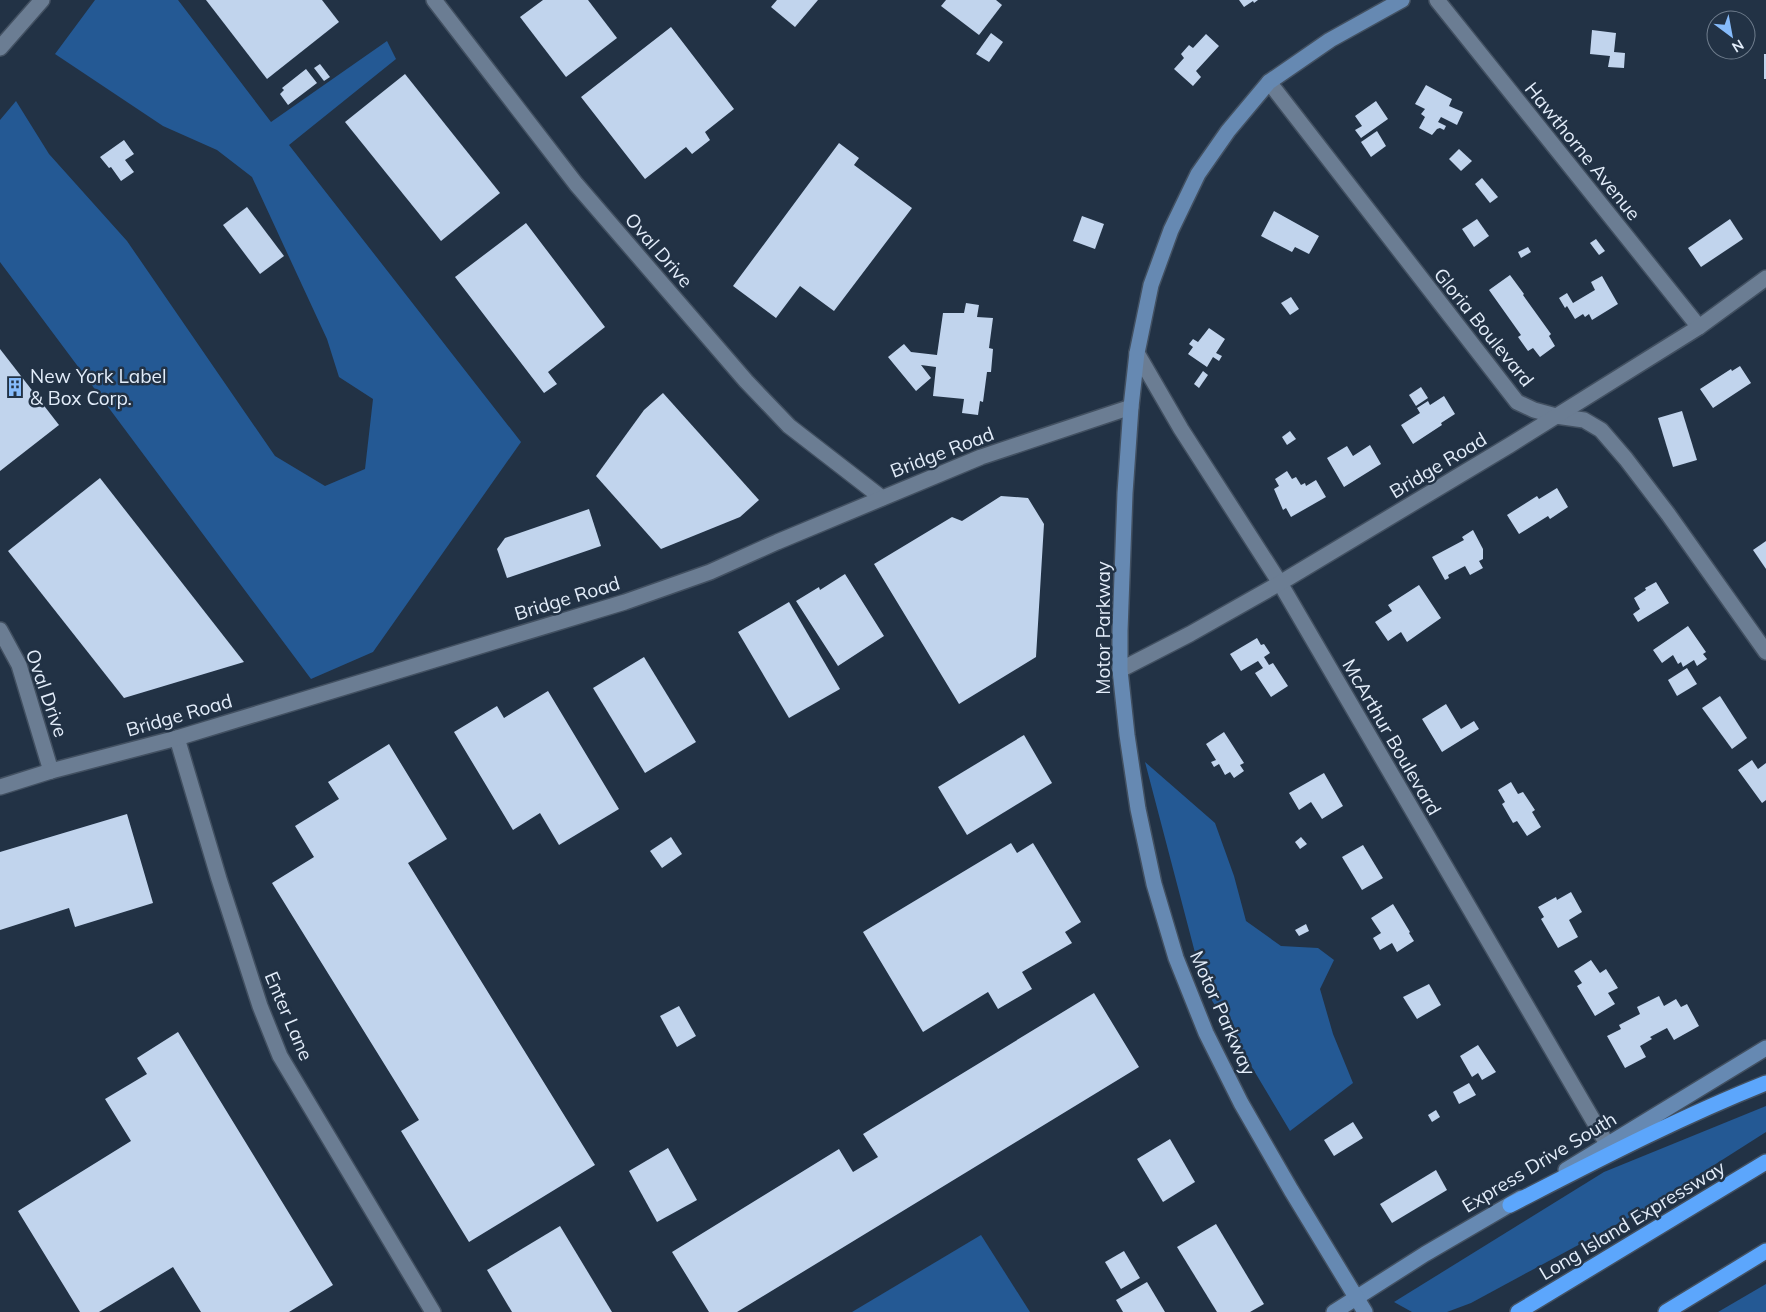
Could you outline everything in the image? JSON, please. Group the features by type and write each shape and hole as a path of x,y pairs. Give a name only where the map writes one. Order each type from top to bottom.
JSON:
{"highway":[{"path":"1510,1205 1658,1131 1730,1097 1766,1083"},
{"name":"Long Island Expressway","path":"1518,1312 1766,1162"},
{"path":"1666,1312 1766,1251"}],"main road":[{"name":"Motor Parkway","path":"1365,1312 1291,1190 1242,1103 1206,1034 1176,958 1154,884 1138,809 1120,670 1126,493 1131,407 1137,353 1151,285 1171,230 1194,182 1228,131 1269,82 1330,40 1402,0"},
{"name":"Express Drive South","path":"1334,1312 1425,1254 1510,1205 1766,1048"}],"street":[{"path":"0,48 42,0"},
{"name":"Oval Drive","path":"434,0 576,184 746,381 789,426 882,498"},
{"name":"Hawthorne Avenue","path":"1437,0 1699,327"},
{"name":"Gloria Boulevard","path":"1269,82 1517,402 1534,410 1556,416 1584,420 1601,430 1668,514 1766,652"},
{"name":"Bridge Road","path":"1120,670 1190,634 1280,583 1556,416 1699,327 1766,278"},
{"name":"McArthur Boulevard","path":"1137,353 1181,428 1280,583 1607,1144"},
{"name":"Bridge Road","path":"0,787 51,771 177,738 625,602 710,572 776,542 981,458 1131,407"},
{"name":"Oval Drive","path":"0,630 20,665 51,771"},
{"name":"Enter Lane","path":"177,738 226,902 260,1006 280,1056 433,1312"}],"shaded area":[{"path":"95,0 178,0 271,122 387,41 396,59 289,145 521,442 373,652 311,679 0,262 0,120 16,101 49,154 127,241 275,456 325,486 365,469 373,399 339,377 327,339 252,177 217,150 163,126 55,54"},
{"path":"1145,762 1215,823 1234,876 1246,921 1281,946 1318,948 1334,960 1320,989 1333,1034 1353,1083 1290,1131 1204,987"},
{"path":"1766,1106 1766,1132 1645,1209 1471,1303 1447,1312 1412,1312 1394,1302 1604,1172"},
{"path":"981,1235 1030,1312 852,1312"},
{"path":"1766,1284 1766,1312 1718,1312"}],"building":[{"path":"206,0 322,0 339,22 267,79"},
{"path":"543,0 588,0 617,38 566,77 520,17"},
{"path":"777,0 818,0 795,27 771,7"},
{"path":"946,0 996,0 1002,5 979,35 941,6"},
{"path":"1239,0 1258,0 1244,7"},
{"path":"671,27 734,109 705,132 710,140 692,154 686,147 645,179 581,97"},
{"path":"1592,30 1616,33 1614,52 1625,53 1624,68 1608,67 1610,56 1590,54"},
{"path":"991,33 1003,42 989,62 976,54"},
{"path":"1206,34 1219,46 1196,71 1201,77 1193,86 1174,69 1184,58 1181,54 1189,45 1193,48"},
{"path":"1764,54 1766,54 1766,79 1764,79"},
{"path":"320,64 330,77 324,81 314,68"},
{"path":"306,69 317,83 288,105 280,94 284,90 282,88"},
{"path":"405,74 500,193 441,241 345,122"},
{"path":"1426,85 1452,99 1449,106 1463,112 1457,125 1441,117 1438,122 1446,126 1444,130 1437,129 1432,135 1419,128 1425,117 1421,114 1425,109 1415,104"},
{"path":"1376,101 1388,119 1361,138 1355,130 1362,126 1355,116"},
{"path":"1377,131 1386,146 1371,157 1361,142"},
{"path":"124,140 134,154 125,160 134,172 121,181 111,167 109,168 100,157"},
{"path":"839,143 859,158 854,165 912,208 834,311 800,286 776,318 733,286"},
{"path":"1459,149 1472,161 1461,171 1449,159"},
{"path":"1482,178 1498,197 1490,203 1475,184"},
{"path":"247,207 284,256 260,274 223,225"},
{"path":"1274,211 1319,236 1309,254 1295,247 1292,252 1261,236"},
{"path":"1082,216 1104,224 1095,249 1073,241"},
{"path":"1477,219 1489,236 1474,247 1462,229"},
{"path":"1730,219 1743,239 1701,267 1688,248"},
{"path":"526,223 605,327 548,372 557,384 544,393 455,277"},
{"path":"1596,239 1605,251 1599,255 1590,243"},
{"path":"1528,247 1531,252 1521,258 1518,252"},
{"path":"1510,275 1551,334 1549,336 1555,346 1540,357 1533,348 1528,351 1518,337 1521,335 1489,290"},
{"path":"1602,276 1618,304 1592,320 1589,314 1585,317 1583,314 1575,319 1567,306 1565,308 1559,298 1567,293 1573,303 1595,290 1591,282"},
{"path":"1291,297 1299,309 1290,315 1281,303"},
{"path":"966,303 979,305 977,317 993,318 989,348 993,349 991,372 987,372 983,402 980,401 978,415 962,413 964,399 933,396 936,367 921,365 931,378 916,391 888,357 904,344 911,352 937,355 943,313 964,313"},
{"path":"1209,328 1225,339 1216,353 1222,356 1219,361 1213,357 1207,367 1188,354 1193,347 1189,344 1193,339 1198,342"},
{"name":"New York Label & Box Corp.","path":"0,349 59,425 0,471"},
{"path":"1740,366 1751,383 1713,408 1700,389 1731,369 1732,371"},
{"path":"1203,371 1208,375 1199,388 1194,384"},
{"path":"1421,387 1428,398 1416,406 1409,395"},
{"path":"663,393 759,500 740,517 661,549 596,476 644,410"},
{"path":"1444,396 1455,414 1413,444 1401,425 1420,413 1417,408 1428,401 1430,405"},
{"path":"1682,411 1697,460 1673,467 1658,418"},
{"path":"1290,431 1296,439 1287,445 1282,437"},
{"path":"1370,445 1381,464 1344,487 1327,458 1347,446 1353,456"},
{"path":"1287,471 1292,479 1296,477 1301,485 1305,483 1306,486 1316,480 1326,497 1291,517 1286,508 1283,510 1274,489 1279,486 1275,479"},
{"path":"100,478 244,662 124,698 8,551"},
{"path":"1557,488 1568,507 1550,519 1548,516 1519,534 1507,515 1537,496 1539,499"},
{"path":"1001,496 1028,498 1044,524 1036,657 959,704 874,564 952,517 962,521"},
{"path":"589,509 601,546 507,578 497,549 505,538"},
{"path":"1473,530 1483,549 1483,559 1479,561 1483,568 1470,575 1465,566 1448,575 1449,578 1445,580 1432,557 1464,540 1462,537"},
{"path":"1766,541 1766,569 1753,550"},
{"path":"845,574 884,636 838,666 796,601 819,587 820,590"},
{"path":"1656,582 1669,603 1638,622 1633,614 1640,609 1634,598 1646,590 1645,588"},
{"path":"1419,585 1441,618 1407,642 1401,632 1388,641 1375,622 1392,611 1388,605"},
{"path":"789,602 840,689 789,718 738,632"},
{"path":"1688,626 1706,652 1703,654 1707,659 1697,666 1694,660 1683,667 1681,662 1678,664 1673,655 1662,663 1653,650"},
{"path":"1257,638 1261,645 1264,644 1270,653 1264,657 1269,665 1273,663 1288,686 1271,697 1255,673 1263,668 1258,661 1241,671 1230,654"},
{"path":"644,657 696,742 645,773 593,688"},
{"path":"1687,668 1697,684 1677,696 1668,680"},
{"path":"548,691 619,809 559,845 540,813 513,830 454,732 497,706 504,718"},
{"path":"1720,696 1747,738 1732,749 1702,708"},
{"path":"1446,704 1461,729 1474,721 1479,729 1442,752 1422,719"},
{"path":"1224,732 1244,763 1240,765 1244,771 1234,778 1230,772 1225,775 1219,764 1214,767 1211,762 1216,760 1206,744"},
{"path":"1024,735 1052,783 967,835 938,787"},
{"path":"389,744 447,839 408,863 595,1165 469,1242 401,1131 419,1120 272,883 314,857 295,826 339,799 328,782"},
{"path":"1752,760 1758,769 1766,763 1766,800 1762,803 1738,770"},
{"path":"1324,773 1343,806 1322,819 1311,802 1299,810 1289,793"},
{"path":"1511,782 1518,794 1523,792 1535,810 1532,812 1541,827 1527,836 1517,821 1513,823 1502,804 1505,802 1498,790"},
{"path":"127,814 153,903 75,927 69,908 0,930 0,852"},
{"path":"671,837 682,854 662,868 650,851"},
{"path":"1301,837 1307,844 1300,849 1295,842"},
{"path":"1011,843 1017,853 1033,843 1081,922 1065,932 1072,943 1022,972 1032,989 998,1009 988,992 923,1032 863,932"},
{"path":"1363,845 1383,878 1362,890 1342,857"},
{"path":"1571,892 1582,912 1569,920 1578,937 1558,948 1541,919 1544,917 1538,907 1556,897 1557,900"},
{"path":"1393,904 1414,941 1397,952 1392,943 1380,950 1373,938 1381,933 1371,918"},
{"path":"1306,924 1309,931 1299,936 1295,930"},
{"path":"1591,960 1600,973 1606,969 1618,988 1608,993 1615,1004 1595,1016 1577,986 1582,983 1574,971"},
{"path":"1429,984 1441,1005 1417,1019 1403,997"},
{"path":"1094,993 1139,1067 737,1312 709,1312 672,1252 839,1149 853,1172 878,1157 863,1134"},
{"path":"1659,996 1664,1006 1676,999 1681,1007 1687,1004 1699,1026 1674,1040 1667,1028 1650,1037 1652,1039 1640,1046 1646,1057 1625,1068 1607,1036 1621,1029 1619,1025 1640,1014 1637,1007"},
{"path":"679,1006 696,1036 677,1047 660,1016"},
{"path":"178,1032 333,1285 289,1312 201,1312 173,1267 99,1312 80,1312 18,1211 131,1141 105,1099 147,1074 137,1058"},
{"path":"1478,1045 1496,1072 1482,1080 1478,1073 1472,1077 1460,1056"},
{"path":"1469,1083 1476,1095 1459,1104 1453,1092"},
{"path":"1436,1110 1440,1117 1432,1122 1428,1115"},
{"path":"1353,1122 1363,1138 1334,1156 1324,1140"},
{"path":"1170,1139 1195,1182 1163,1202 1137,1159"},
{"path":"668,1148 697,1200 657,1222 629,1171"},
{"path":"1436,1170 1447,1190 1392,1223 1380,1204"},
{"path":"1216,1224 1264,1304 1250,1312 1217,1312 1177,1247"},
{"path":"560,1226 612,1312 512,1312 487,1270"},
{"path":"1124,1251 1140,1278 1121,1289 1105,1262"},
{"path":"1147,1282 1165,1312 1123,1312 1116,1300"}],"place":[{"name":"New York Label & Box Corp.","path":"15,387"}]}
